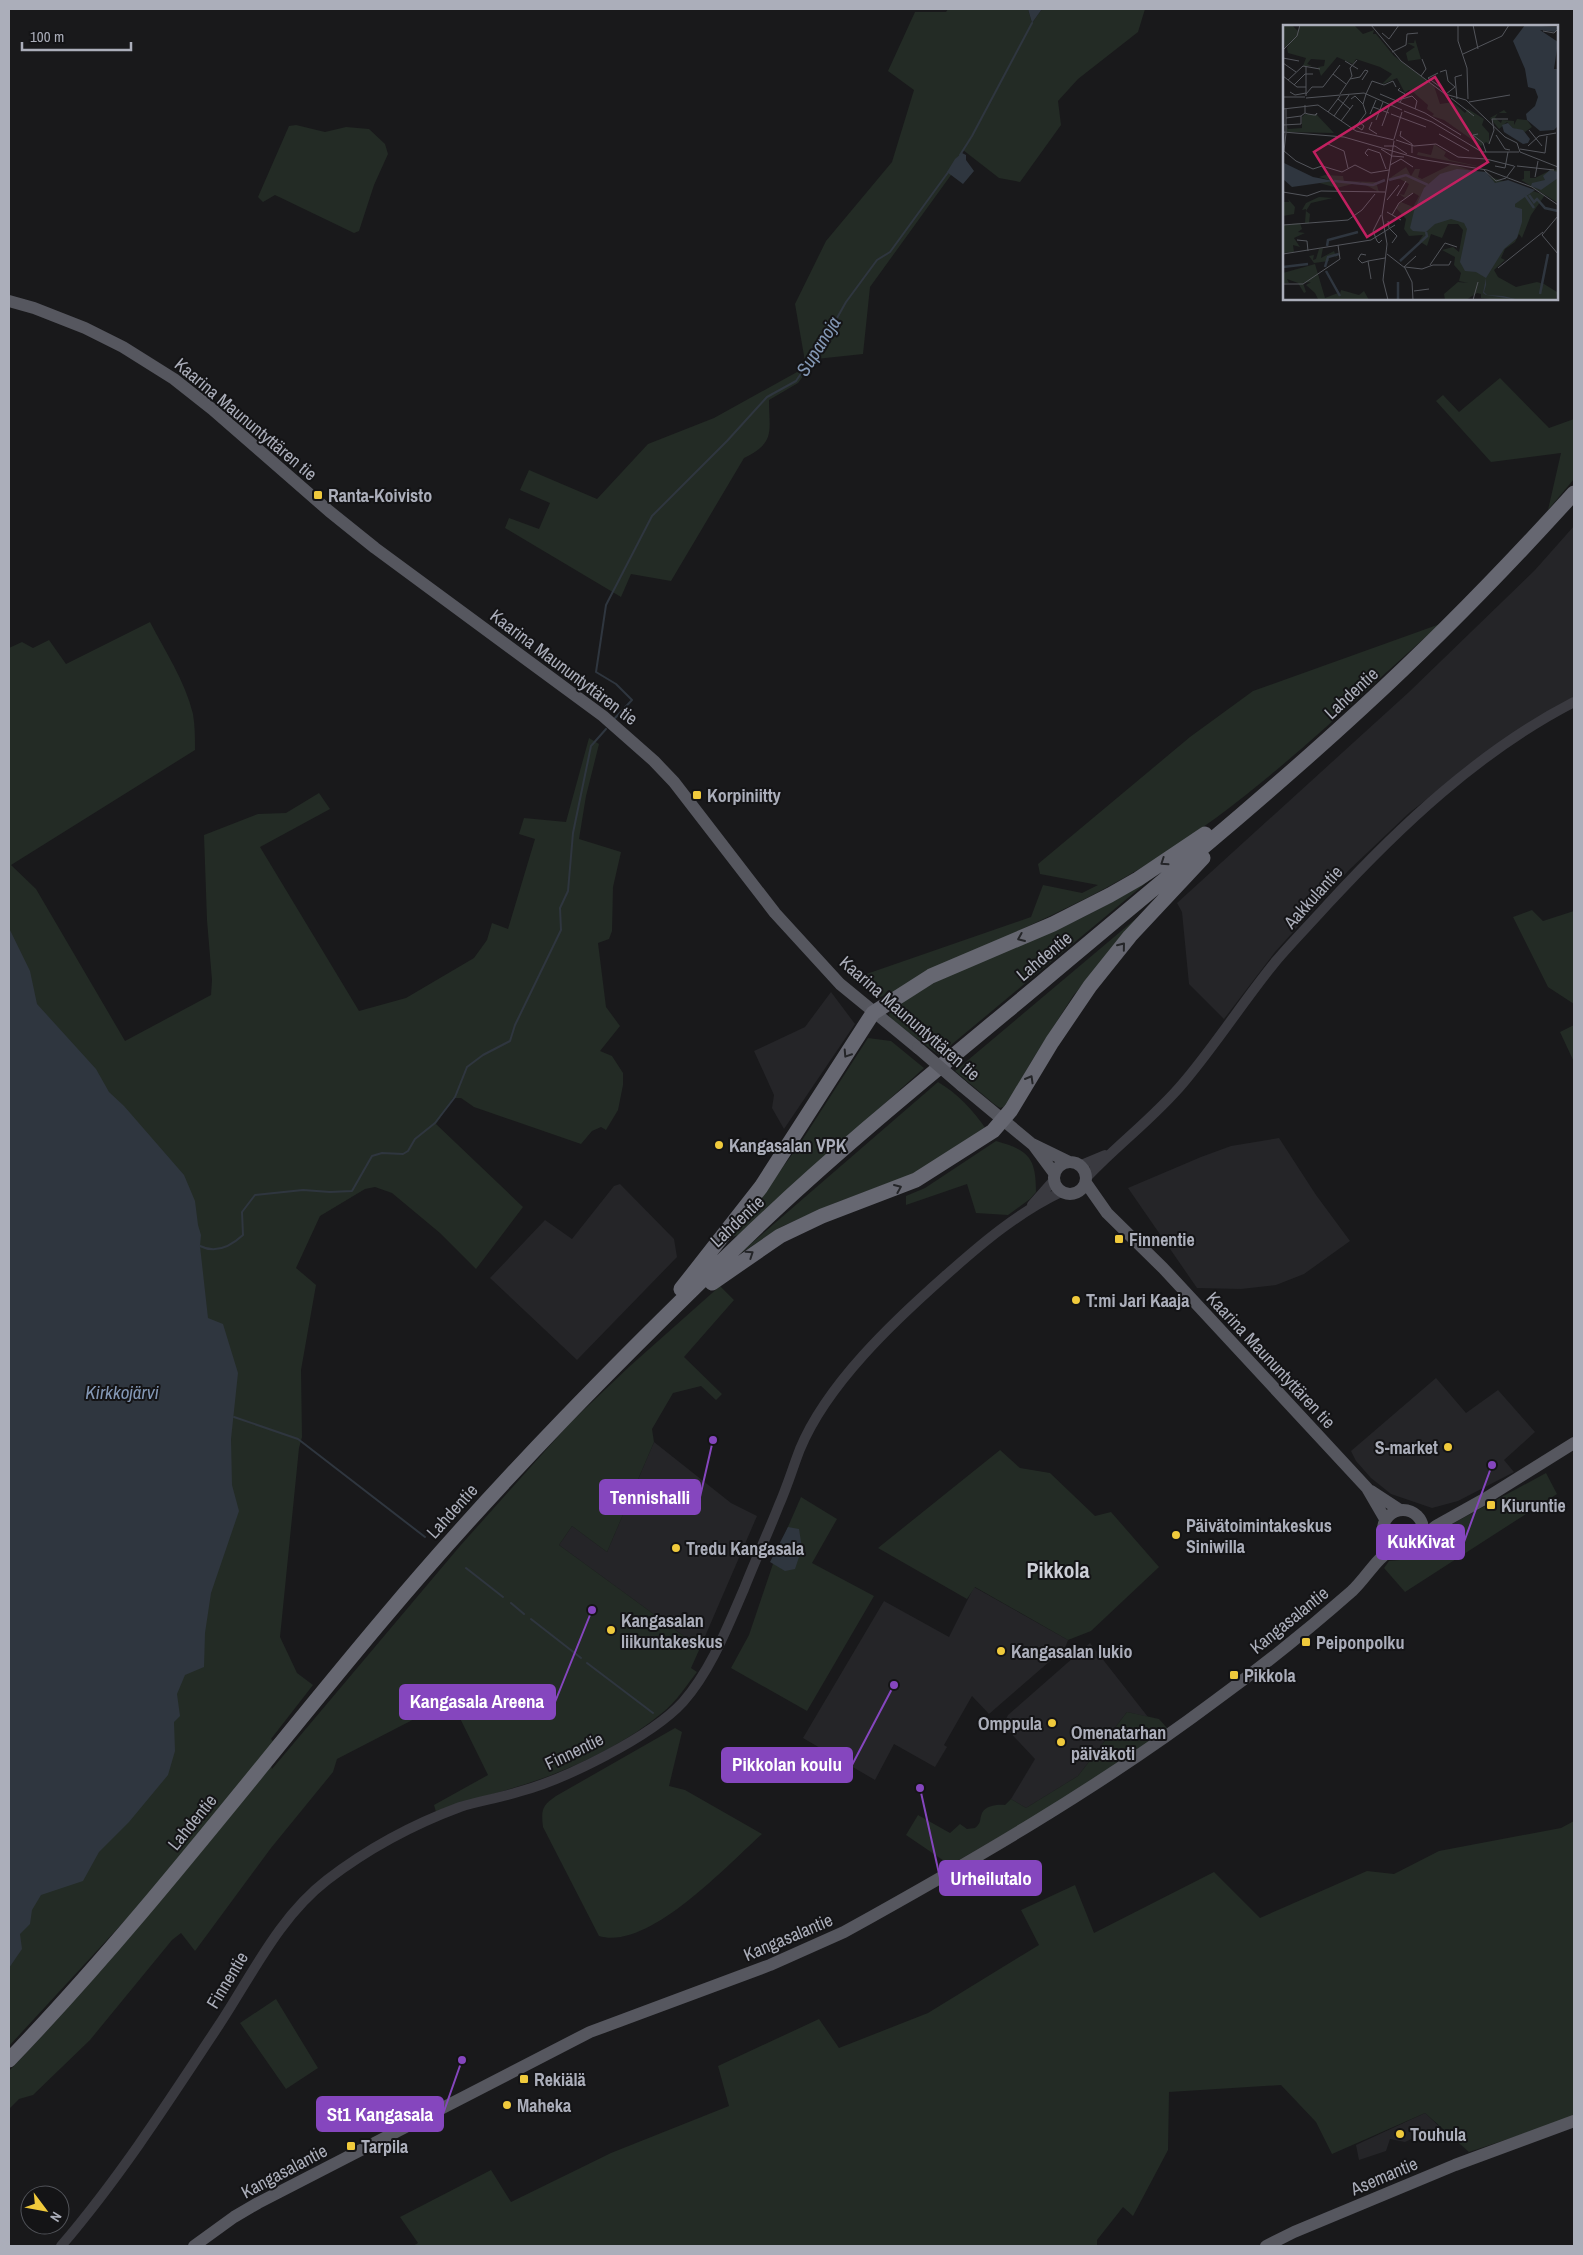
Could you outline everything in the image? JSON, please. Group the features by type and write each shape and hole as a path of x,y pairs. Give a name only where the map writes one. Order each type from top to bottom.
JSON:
{"highway":[{"name":"Lahdentie","path":"9,2060 146,1908 428,1567 537,1446 630,1350 759,1226 887,1111 1316,750 1448,625 1574,493"},
{"path":"630,1350 739,1216 873,1013 931,976 1053,924 1138,879 1198,839 1316,750"},
{"path":"630,1350 720,1276 766,1244 822,1216 916,1180 993,1131 1012,1110 1071,1013 1130,936 1184,877 1316,750"},
{"path":"9,2055 43,2024"}],"main road":[{"name":"Kaarina Maununtyttären tie","path":"9,301 34,308 85,328 122,347 174,379 375,548 621,731 674,782 781,920 840,984 1032,1144 1080,1172 1107,1213 1163,1268 1367,1488 1385,1519"},
{"name":"Kaarina Maununtyttären tie","path":"1032,1144 1066,1194 1107,1213"},
{"path":"1054,1177 1060,1165 1080,1172 1080,1191 1066,1194"},
{"path":"1422,1537 1423,1529 1419,1518 1411,1511 1400,1510 1390,1514 1385,1519 1382,1530 1384,1537 1394,1548 1410,1549 1436,1526 1486,1498 1574,1443"},
{"name":"Kaarina Maununtyttären tie","path":"1367,1488 1400,1510"},
{"path":"1419,1518 1433,1518 1463,1510"},
{"name":"Kangasalantie","path":"1354,1589 1384,1537"},
{"name":"Kangasalantie","path":"194,2246 234,2217 267,2199 590,2032 770,1965 818,1944 844,1932 1009,1839 1136,1758 1217,1700 1354,1589 1382,1556 1394,1548"},
{"name":"Asemantie","path":"1266,2246 1302,2228 1448,2168 1574,2121"}],"street":[{"name":"Aakkulantie","path":"1080,1172 1110,1152 1162,1107 1197,1066 1277,960 1390,838 1436,797 1482,761 1574,702"},
{"name":"Finnentie","path":"1029,1210 1054,1177"},
{"name":"Finnentie","path":"61,2246 138,2148 238,1995 263,1953 318,1888 353,1862 389,1841 443,1814 477,1802 522,1792 563,1776 594,1761 643,1734 682,1703 704,1672 726,1629 779,1506 799,1451 817,1416 847,1375 900,1316 998,1231 1029,1210 1066,1194"}],"shaded area":[{"path":"948,9 1028,9 1032,23 1042,9 1145,9 1138,32 1078,79 1058,101 1061,125 1020,182 999,178 963,150 951,175 870,287 863,354 816,359 798,383 769,400 770,428 766,441 761,447 744,458 671,581 631,574 621,597 505,528 509,518 539,529 550,503 520,490 529,470 597,499 648,444 714,418 806,367 795,304 826,241 892,162 914,90 888,71 915,12 946,12"},
{"path":"296,125 325,132 346,127 369,129 385,144 388,154 374,185 359,231 354,233 275,195 263,202 258,197 289,126"},
{"path":"1500,378 1549,428 1574,419 1574,479 1548,510 1561,453 1491,462 1436,401 1443,395 1459,412"},
{"path":"1574,526 1574,698 1497,745 1409,813 1348,871 1275,952 1224,1019 1189,984 1182,912 1177,903 1409,692 1535,570"},
{"path":"150,622 185,690 194,719 195,750 11,865 36,889 125,1041 211,995 212,980 207,920 204,835 258,814 286,813 319,793 330,809 260,847 359,1011 406,998 474,958 487,940 492,923 508,929 535,839 519,834 524,818 566,822 589,738 599,744 586,796 579,839 621,852 613,887 612,931 609,939 598,943 606,1007 620,1026 600,1051 612,1056 623,1073 623,1085 618,1110 606,1130 601,1127 592,1131 581,1144 474,1107 461,1098 453,1098 436,1124 523,1207 476,1269 440,1233 392,1193 375,1187 365,1189 320,1216 296,1268 316,1285 301,1370 302,1437 299,1448 280,1637 297,1673 313,1685 271,1739 274,1742 142,1902 9,2046 9,648 22,642 33,648 49,640 66,664"},
{"path":"1440,624 1270,776 1198,831 1143,867 1089,897 894,993 876,998 852,979 1031,917 1043,885 1082,893 1098,885 1040,874 1038,864 1190,737 1253,691"},
{"path":"1153,877 939,1055 890,1019 889,1014 931,984 1083,917"},
{"path":"1532,910 1543,921 1574,911 1574,1004 1548,987 1513,917"},
{"path":"1139,916 1073,996 1031,1062 1006,1106 1000,1108 994,1104 955,1071"},
{"path":"831,992 855,1024 784,1129 772,1108 774,1095 754,1051 805,1027"},
{"path":"1574,1025 1574,1062 1560,1032"},
{"path":"868,1038 891,1041 924,1068 739,1235 732,1237 799,1145"},
{"path":"938,1082 964,1102 986,1129 913,1174 835,1203 783,1226 738,1255"},
{"path":"1279,1138 1316,1195 1350,1241 1304,1274 1276,1285 1241,1289 1197,1288 1128,1188 1231,1146"},
{"path":"996,1141 1023,1152 1032,1163 1036,1180 1036,1192 1030,1199 1008,1215 976,1213 967,1184 906,1205 906,1196 925,1188"},
{"path":"620,1184 674,1239 677,1257 577,1360 490,1278 545,1220 572,1239 614,1186"},
{"path":"720,1286 734,1300 684,1357 722,1394 716,1400 701,1386 673,1393 652,1429 654,1442 607,1552 572,1526 559,1545 700,1648 691,1668 697,1672 676,1699 650,1723 608,1749 579,1764 535,1781 436,1812 434,1805 488,1775 451,1700 337,1759 333,1772 271,1848 195,1951 181,1933 172,1940 90,2040 33,2095 19,2099 9,2109 9,2071 110,1960 271,1766 272,1769 460,1546 570,1423 630,1366"},
{"path":"1436,1378 1466,1413 1498,1390 1535,1432 1504,1460 1514,1472 1458,1501 1432,1508 1391,1494 1371,1478 1356,1461 1351,1451"},
{"name":"Tredu Kangasala","path":"654,1442 731,1503 757,1516 700,1648 559,1545 572,1526 607,1552"},
{"path":"1000,1450 1020,1468 1050,1473 1095,1516 1111,1512 1159,1567 1091,1631 1068,1640 975,1587 967,1599 878,1548"},
{"path":"1546,1473 1557,1494 1405,1592 1384,1568 1389,1561 1410,1559 1421,1552 1441,1530"},
{"path":"801,1497 837,1519 812,1563 874,1596 807,1711 731,1668 749,1635 777,1552"},
{"path":"974,1587 1068,1640 1065,1648 989,1714 972,1696 944,1745 947,1747 935,1767 894,1744 875,1780 803,1738 884,1601 949,1637"},
{"name":"Omenatarhan päiväkoti","path":"1090,1643 1148,1717 1127,1712 1078,1776 1026,1808 1011,1799 1035,1759 1003,1725 1008,1715"},
{"path":"1127,1712 1159,1719 1168,1729 1107,1776 950,1865 906,1835 918,1815 950,1833 960,1824 967,1829 975,1828 986,1808 1005,1805 1011,1799 1026,1808 1078,1776"},
{"path":"675,1728 682,1732 669,1786 685,1790 762,1834 708,1884 663,1918 641,1931 619,1937 599,1936 543,1827 542,1816 545,1805 556,1796"},
{"path":"1574,1821 1574,2117 1469,2152 1425,2113 1332,2154 1316,2122 1281,2085 1169,2092 1168,2150 1133,2216 1123,2207 1097,2240 1097,2246 413,2246 418,2243 400,2217 491,2170 511,2202 611,2153 729,2106 718,2066 819,2019 839,2048 928,2013 1039,1945 1021,1910 1075,1885 1094,1933 1214,1872 1260,1918 1367,1871 1394,1874 1439,1851 1561,1828"},
{"path":"276,1999 318,2068 286,2089 240,2023"},
{"name":"Touhula","path":"1425,2113 1440,2127 1442,2143 1437,2141 1433,2129 1405,2142 1390,2139 1386,2151 1359,2160 1356,2145"}],"water":[{"path":"1028,9 1042,9 1032,23"},
{"path":"962,153 966,155 966,160 974,171 963,184 947,172 955,159"},
{"name":"Kirkkojärvi","path":"9,928 30,971 37,1004 96,1069 109,1092 124,1106 184,1175 195,1201 201,1235 200,1246 208,1318 223,1324 238,1373 231,1439 232,1485 239,1511 211,1593 205,1633 204,1667 185,1675 177,1694 180,1716 174,1722 175,1751 168,1775 129,1822 99,1852 83,1881 41,1895 32,1910 30,1924 20,1934 22,1949 9,1968"},
{"path":"788,1527 799,1529 802,1548 795,1569 785,1571 770,1562"}],"waterway":[{"name":"Supanoja","path":"960,155 1032,23"},
{"name":"Supanoja","path":"615,718 632,700 616,684 596,672 606,605 652,516 727,441 767,397 796,381 828,334 846,302 877,260 890,252 949,171"},
{"path":"200,1246 212,1249 223,1248 243,1235 242,1212 255,1195 303,1190 352,1191 372,1156 382,1153 403,1154 408,1151 415,1139 435,1123 455,1097 467,1067 483,1055 510,1041 515,1025 561,930 560,908 568,891 573,833 591,746 606,729"},
{"path":"234,1417 298,1439 425,1537"},
{"path":"466,1568 503,1597"},
{"path":"511,1603 524,1614"},
{"path":"531,1619 581,1658"},
{"path":"587,1663 653,1713"}],"place":[{"name":"Ranta-Koivisto","path":"318,495"},
{"name":"Korpiniitty","path":"697,795"},
{"name":"Kangasalan VPK","path":"719,1145"},
{"name":"Finnentie","path":"1119,1239"},
{"name":"T:mi Jari Kaaja","path":"1076,1300"},
{"name":"Tennishalli","path":"713,1440"},
{"name":"S-market","path":"1448,1447"},
{"name":"KukKivat","path":"1492,1465"},
{"name":"Kiuruntie","path":"1491,1505"},
{"name":"Päivätoimintakeskus Siniwilla","path":"1176,1535"},
{"name":"Tredu Kangasala","path":"676,1548"},
{"name":"Kangasala Areena","path":"592,1610"},
{"name":"Kangasalan liikuntakeskus","path":"611,1630"},
{"name":"Peiponpolku","path":"1306,1642"},
{"name":"Kangasalan lukio","path":"1001,1651"},
{"name":"Pikkola","path":"1234,1675"},
{"name":"Pikkolan koulu","path":"894,1685"},
{"name":"Omppula","path":"1052,1723"},
{"name":"Omenatarhan päiväkoti","path":"1061,1742"},
{"name":"Urheilutalo","path":"920,1788"},
{"name":"St1 Kangasala","path":"462,2060"},
{"name":"Rekiälä","path":"524,2079"},
{"name":"Maheka","path":"507,2105"},
{"name":"Touhula","path":"1400,2134"},
{"name":"Tarpila","path":"351,2146"}],"district":[{"name":"Pikkola","path":"1058,1570"}]}
